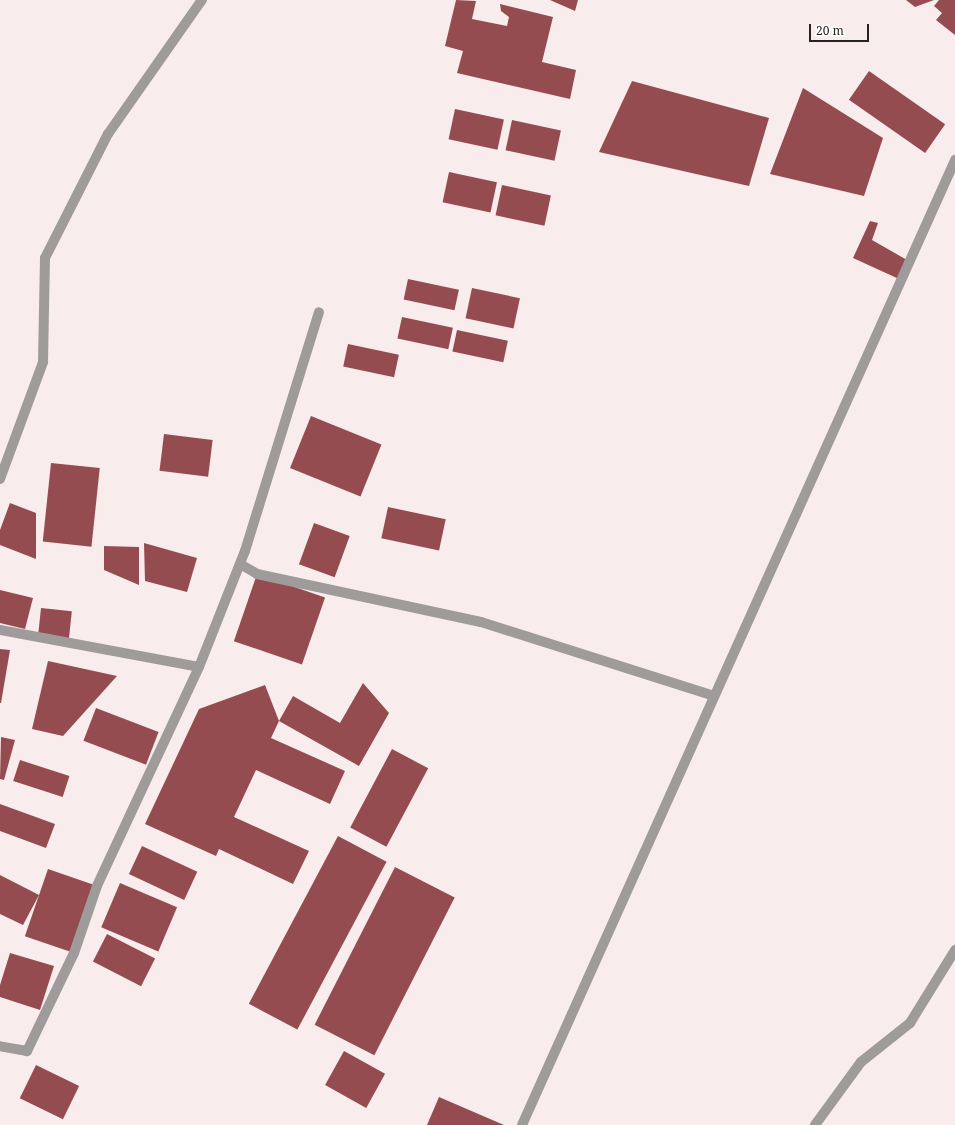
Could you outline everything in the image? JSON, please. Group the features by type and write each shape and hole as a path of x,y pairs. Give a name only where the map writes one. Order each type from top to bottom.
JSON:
{"street":[{"path":"0,479 43,362 45,258 108,134 202,0"},
{"path":"522,1125 955,160"},
{"path":"0,1046 27,1051 74,952 97,886 199,667 240,564 319,312"},
{"path":"240,564 257,574 481,622 714,696"},
{"path":"0,630 199,667"},
{"path":"815,1125 861,1062 910,1022 955,950"}],"building":[{"path":"456,0 476,1 472,19 507,26 509,17 501,11 500,4 553,17 542,62 576,70 570,99 457,73 463,51 445,46"},
{"path":"550,0 578,0 575,11"},
{"path":"906,0 934,0 915,7"},
{"path":"939,0 955,0 955,35 936,20 942,13 934,6"},
{"path":"869,71 945,124 925,153 849,100"},
{"path":"632,81 769,118 749,186 599,152"},
{"path":"803,88 883,138 864,196 770,174"},
{"path":"455,109 504,119 497,150 449,139"},
{"path":"512,120 561,130 554,161 506,150"},
{"path":"449,172 497,182 490,213 443,202"},
{"path":"502,185 551,195 544,226 496,215"},
{"path":"870,221 878,223 872,240 907,260 899,279 853,258"},
{"path":"408,279 459,290 454,310 404,300"},
{"path":"472,288 520,298 513,329 466,318"},
{"path":"402,317 453,328 448,349 397,339"},
{"path":"457,330 508,341 503,362 452,352"},
{"path":"348,344 399,355 394,377 343,366"},
{"path":"311,416 381,444 360,496 290,468"},
{"path":"164,434 213,440 208,477 159,471"},
{"path":"51,463 100,468 91,547 43,542"},
{"path":"10,503 36,513 36,559 0,545 0,530"},
{"path":"388,507 446,519 439,551 381,538"},
{"path":"314,523 350,536 335,577 299,564"},
{"path":"144,543 197,558 187,592 145,581"},
{"path":"104,546 139,547 139,585 104,570"},
{"path":"257,574 325,597 302,665 234,641"},
{"path":"0,590 33,598 25,629 0,623"},
{"path":"41,608 72,611 69,639 38,636"},
{"path":"0,649 10,650 1,703 0,703"},
{"path":"48,661 117,676 63,736 32,729"},
{"path":"363,683 389,713 359,766 279,721 293,696 340,723"},
{"path":"265,685 279,721 271,738 345,771 330,804 256,770 234,817 309,851 293,884 219,849 216,856 145,824 199,709"},
{"path":"96,708 159,732 146,765 83,741"},
{"path":"1,737 15,740 4,780 0,779"},
{"path":"392,749 428,768 386,847 350,828"},
{"path":"20,760 69,776 63,797 13,781"},
{"path":"0,804 55,824 46,848 0,831"},
{"path":"338,836 387,862 297,1030 249,1004"},
{"path":"142,846 197,872 184,900 129,874"},
{"path":"395,867 455,897 374,1055 315,1025"},
{"path":"48,869 97,886 74,953 25,936"},
{"path":"0,875 39,895 23,925 0,914"},
{"path":"120,883 177,907 158,951 101,927"},
{"path":"107,934 155,959 141,986 93,962"},
{"path":"10,953 54,966 40,1010 0,997 0,985"},
{"path":"344,1051 385,1074 366,1108 325,1085"},
{"path":"36,1065 79,1086 63,1119 20,1098"},
{"path":"439,1097 504,1125 427,1125"}]}
